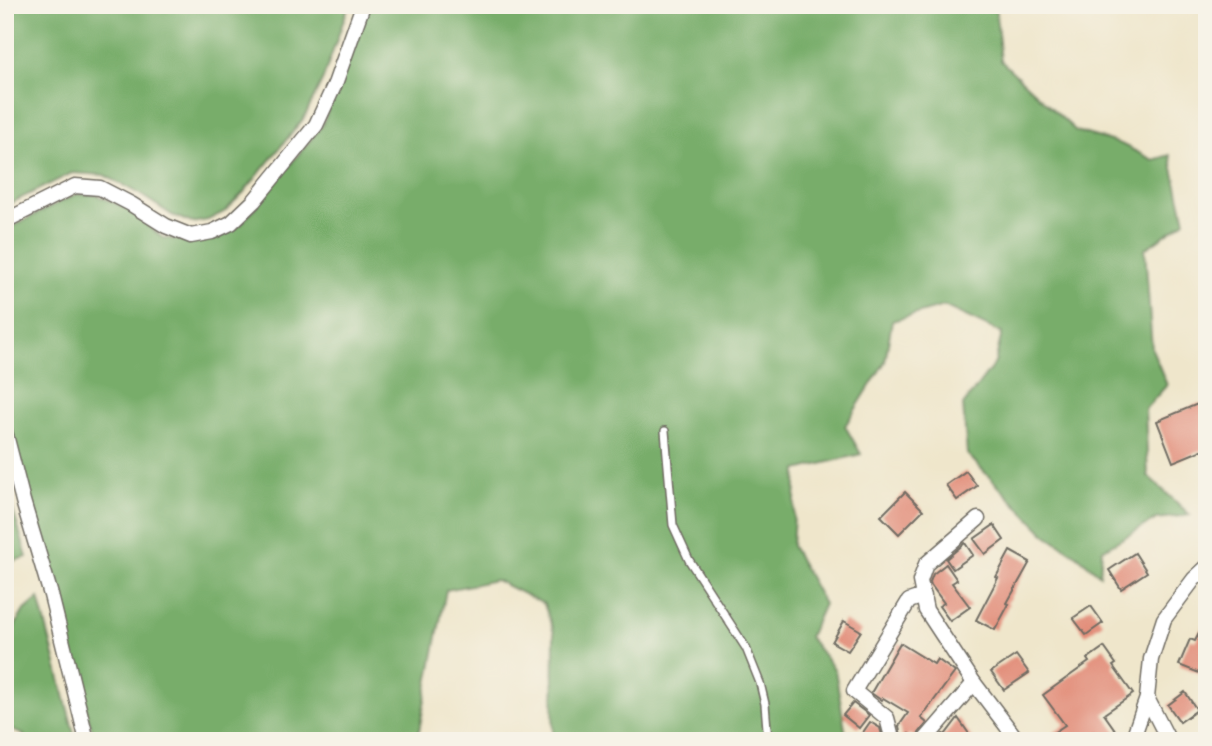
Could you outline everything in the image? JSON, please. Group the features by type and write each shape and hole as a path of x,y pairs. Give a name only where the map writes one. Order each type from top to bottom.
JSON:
{"street":[{"path":"5,221 75,186 100,188 166,226 191,236 212,232 231,223 254,201 316,125 335,84 363,5"},
{"path":"5,431 88,741"},
{"path":"978,519 926,564 920,581 926,610 974,683 1018,741"},
{"path":"1132,741 1147,698 1150,660 1164,619 1194,579 1207,568"},
{"path":"893,741 887,718 854,691 909,601 923,596"},
{"path":"924,741 974,683"},
{"path":"1147,698 1169,741"}],"lane":[{"path":"665,431 673,525 689,560 746,648 765,704 768,741"}],"green space":[{"path":"5,5 349,5 323,79 304,118 244,192 224,212 208,220 192,223 172,215 104,175 72,173 5,206"},
{"path":"368,5 995,5 1001,61 1076,131 1121,144 1153,160 1170,155 1185,221 1145,249 1152,349 1167,385 1145,409 1148,476 1190,515 1157,519 1102,550 1100,575 1045,534 967,454 963,405 995,363 1002,333 944,306 892,321 885,362 845,426 861,454 797,470 792,546 824,604 809,637 835,670 847,741 553,741 554,633 544,604 496,580 446,590 417,741 95,741 5,411 5,230 76,194 97,195 128,209 163,238 191,241 222,235 241,224 322,126"},
{"path":"5,484 27,557 5,563"},
{"path":"39,598 76,741 24,741 24,735 5,727 5,635 10,635 23,612"}],"building":[{"path":"1200,403 1207,419 1207,448 1173,462 1157,421"},
{"path":"966,471 977,486 957,500 946,485"},
{"path":"905,492 923,510 899,534 881,516"},
{"path":"994,525 1004,540 985,554 974,539"},
{"path":"965,543 973,555 953,569 946,559"},
{"path":"1010,551 1030,562 995,630 976,620"},
{"path":"1135,553 1147,572 1121,589 1109,570"},
{"path":"946,564 957,580 952,583 970,607 950,621 939,606 944,603 930,582 933,574"},
{"path":"1091,606 1103,623 1086,635 1073,618"},
{"path":"1207,618 1207,667 1204,675 1179,665 1190,639 1195,641"},
{"path":"844,621 861,631 848,651 832,642"},
{"path":"900,643 934,664 937,659 955,672 921,718 927,723 915,738 909,734 905,741 902,741 899,726 908,713 871,693"},
{"path":"1104,647 1116,664 1113,666 1133,694 1104,714 1123,741 1099,741 1093,732 1080,741 1041,741 1065,725 1043,695 1089,662 1087,659"},
{"path":"1016,655 1029,673 1004,690 991,672"},
{"path":"1185,692 1197,710 1180,722 1168,705"},
{"path":"853,703 869,715 859,728 843,715"},
{"path":"958,718 974,741 937,741 945,735"},
{"path":"870,722 880,728 882,735 878,741 857,741"}]}
